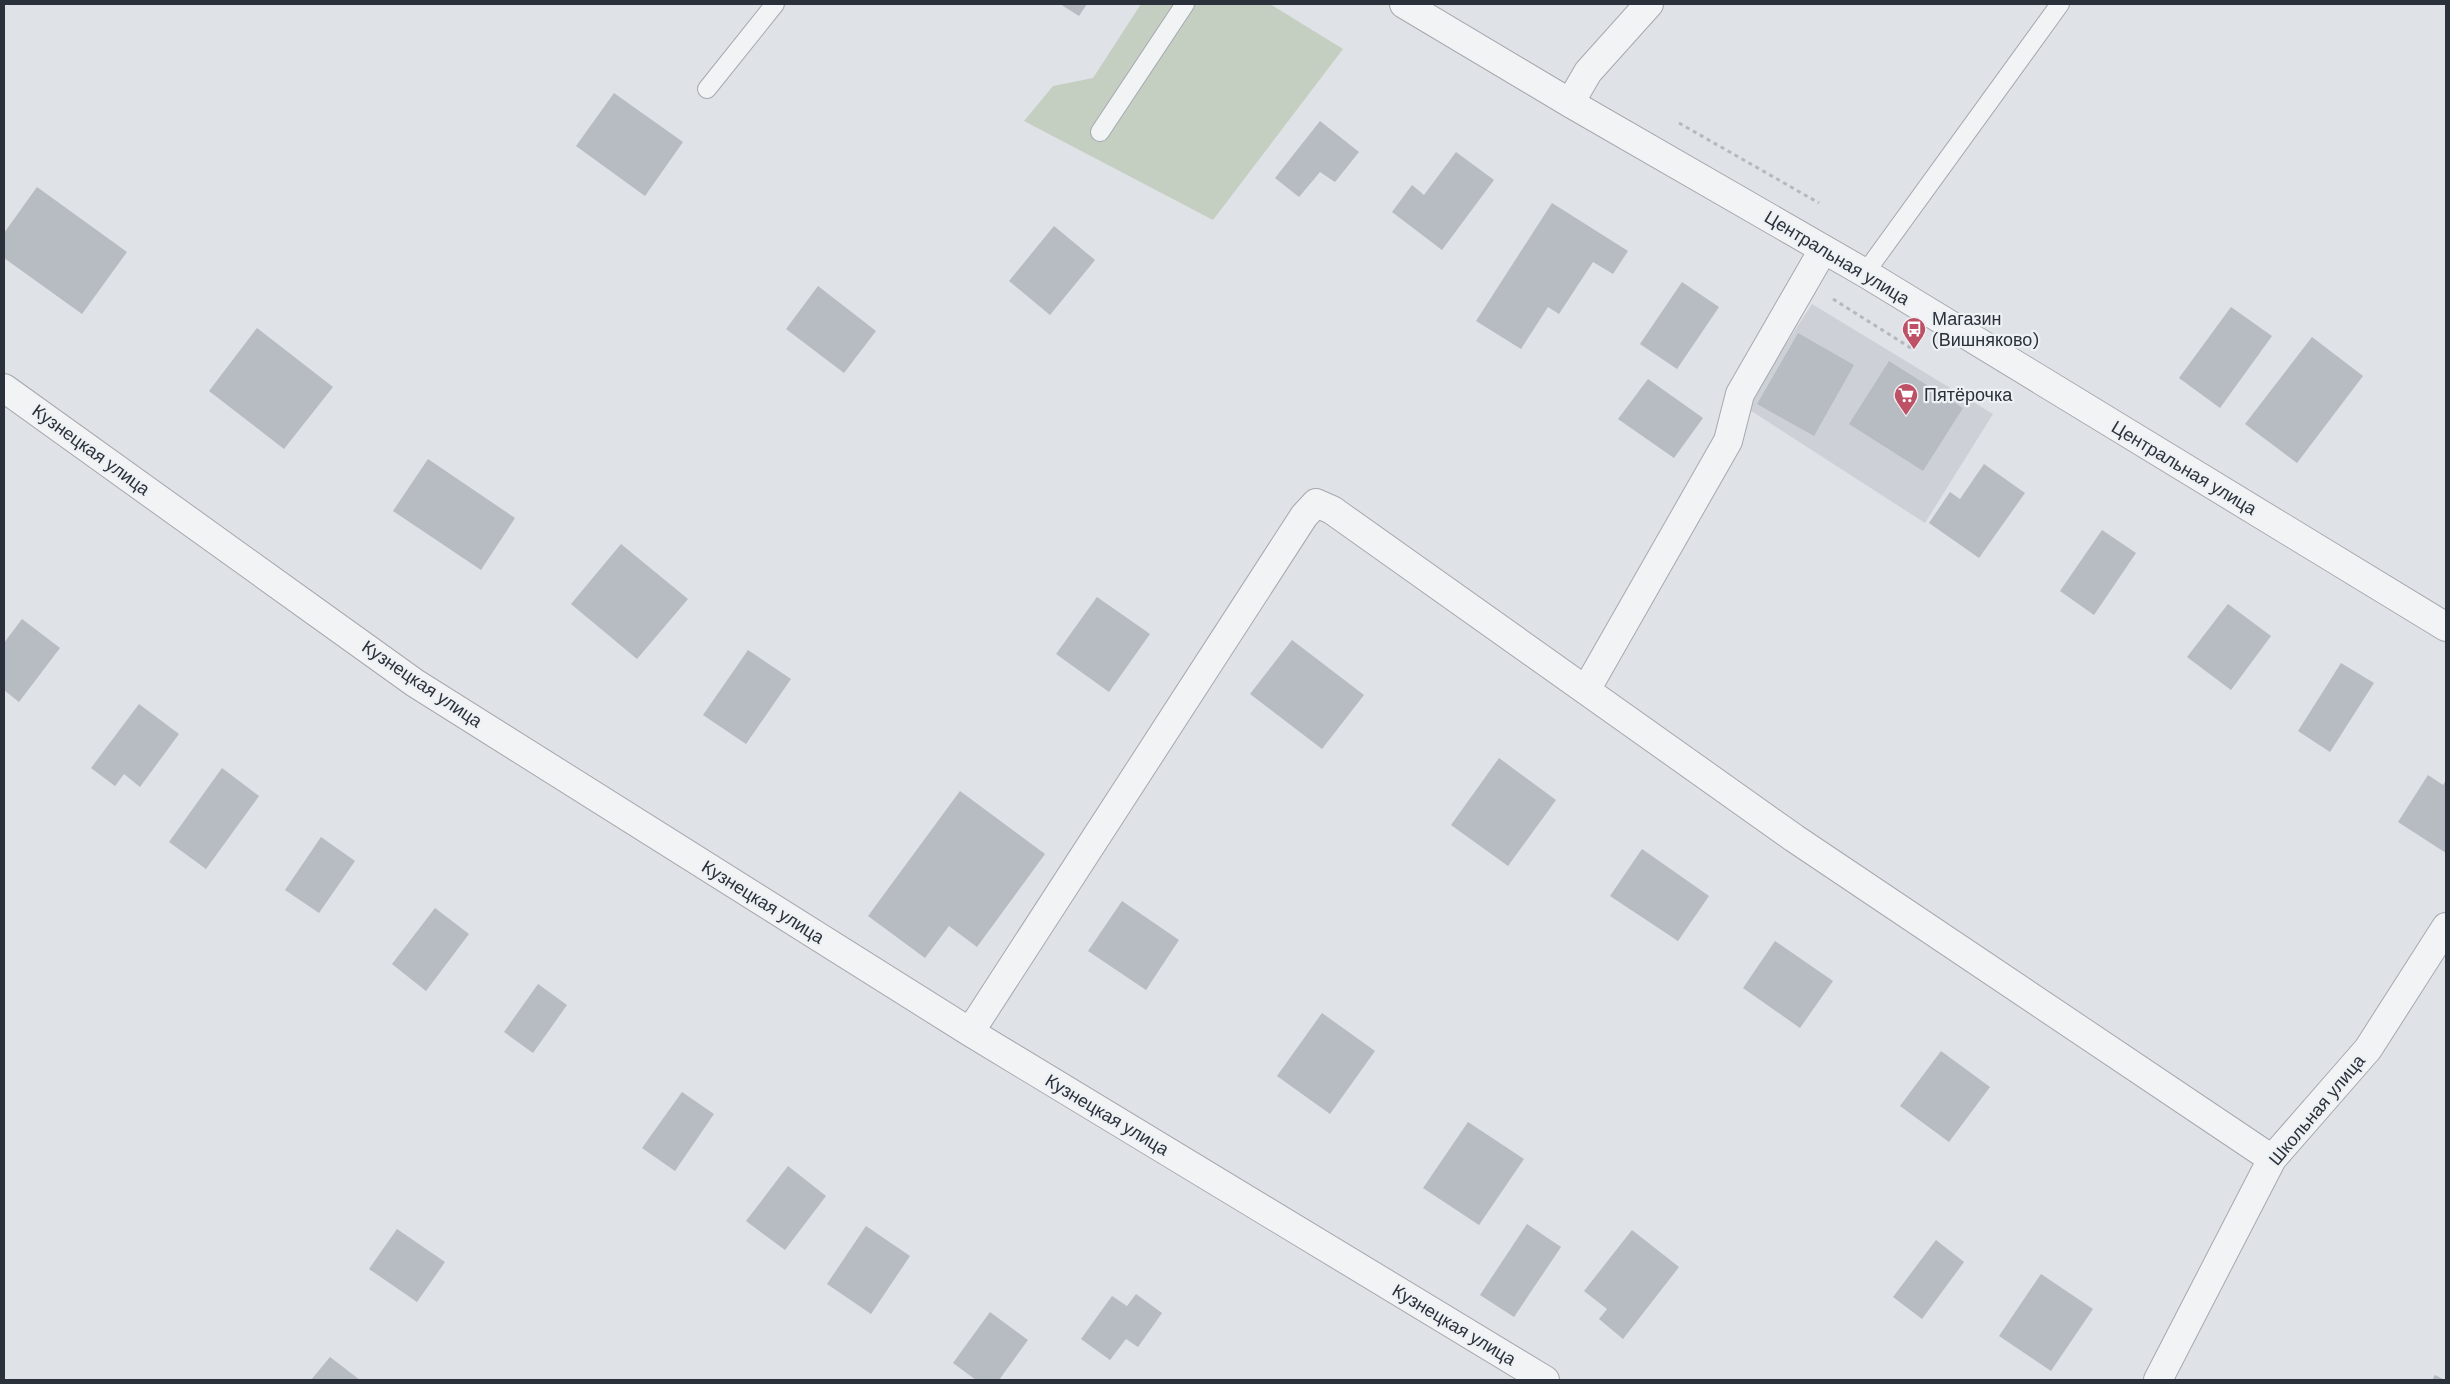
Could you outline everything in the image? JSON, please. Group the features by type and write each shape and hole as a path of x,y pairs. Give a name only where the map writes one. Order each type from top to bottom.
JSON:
{"street":[{"name":"Центральная улица","path":"1404,4 1570,103 1865,273 2446,627"},
{"path":"1570,103 1588,72 1649,4"},
{"path":"1586,690 1728,441 1740,394 1823,250"},
{"name":"Кузнецкая улица","path":"4,388 415,683 970,1032 1545,1380"},
{"path":"970,1032 1304,516 1316,503 1332,510 1794,838 2272,1159"},
{"name":"Школьная улица","path":"2158,1380 2272,1159 2368,1049 2446,927"}],"lane":[{"path":"707,88 775,4"},
{"path":"1100,132 1186,4"},
{"path":"1865,273 2060,4"}],"path":[{"path":"1673,120 1819,203"},
{"path":"1805,281 1914,350"}],"shaded area":[{"path":"1812,304 1993,414 1925,523 1745,407"}],"green space":[{"path":"1141,4 1270,4 1343,49 1213,220 1024,121 1053,86 1093,78"}],"building":[{"path":"1060,4 1087,4 1079,16"},
{"path":"614,93 683,142 645,196 576,146"},
{"path":"1320,121 1359,152 1335,182 1320,172 1299,197 1275,178"},
{"path":"1456,152 1494,180 1442,250 1392,212 1412,185 1424,195"},
{"path":"37,187 127,252 82,314 4,258 4,233"},
{"path":"1552,203 1628,251 1613,274 1593,262 1559,314 1548,307 1521,349 1476,321"},
{"path":"1054,226 1095,260 1050,315 1009,281"},
{"path":"1682,282 1719,307 1677,369 1640,344"},
{"path":"818,286 876,331 844,373 786,329"},
{"path":"2231,307 2272,336 2220,408 2179,378"},
{"path":"257,328 333,387 284,449 209,391"},
{"path":"1798,333 1854,365 1814,436 1757,404"},
{"path":"2312,337 2363,376 2297,463 2245,424"},
{"name":"Пятёрочка","path":"1889,361 1963,408 1923,471 1849,424"},
{"path":"1648,379 1703,418 1674,458 1618,419"},
{"path":"428,459 515,518 481,570 393,511"},
{"path":"1984,464 2025,493 1979,558 1929,523 1950,492 1960,499"},
{"path":"2102,530 2136,553 2094,615 2060,591"},
{"path":"621,544 688,599 637,659 571,604"},
{"path":"1097,597 1150,634 1109,692 1056,654"},
{"path":"2228,604 2271,636 2231,690 2187,657"},
{"path":"22,619 60,648 19,702 4,690 4,643"},
{"path":"1292,640 1364,695 1322,749 1250,694"},
{"path":"748,650 791,679 746,744 703,715"},
{"path":"2341,663 2374,683 2330,752 2298,731"},
{"path":"139,704 179,734 140,787 124,774 115,786 91,768"},
{"path":"1499,758 1556,800 1508,866 1451,825"},
{"path":"222,768 259,796 206,869 169,842"},
{"path":"2428,775 2443,785 2446,780 2446,853 2398,822"},
{"path":"960,791 1045,854 977,947 949,926 925,958 868,916"},
{"path":"321,837 355,861 319,913 285,890"},
{"path":"1642,849 1709,896 1678,941 1610,896"},
{"path":"1122,901 1179,940 1146,990 1088,951"},
{"path":"435,908 469,934 426,991 392,964"},
{"path":"1775,941 1833,981 1800,1028 1743,988"},
{"path":"538,984 567,1005 533,1053 504,1032"},
{"path":"1322,1013 1375,1051 1330,1114 1277,1076"},
{"path":"1941,1051 1990,1087 1949,1142 1900,1106"},
{"path":"682,1092 714,1114 675,1171 642,1148"},
{"path":"1468,1122 1524,1159 1479,1225 1423,1188"},
{"path":"788,1166 826,1196 785,1250 746,1221"},
{"path":"1527,1224 1561,1247 1514,1317 1480,1295"},
{"path":"866,1226 910,1256 871,1314 827,1284"},
{"path":"397,1229 445,1262 417,1302 369,1269"},
{"path":"1632,1230 1679,1267 1623,1339 1599,1319 1607,1309 1584,1291"},
{"path":"1936,1240 1964,1262 1922,1319 1893,1297"},
{"path":"2041,1274 2093,1309 2051,1371 1999,1336"},
{"path":"1136,1294 1162,1313 1138,1347 1126,1339 1110,1360 1081,1339 1112,1296 1127,1306"},
{"path":"990,1312 1028,1340 999,1380 976,1380 953,1363"},
{"path":"330,1357 360,1380 311,1380"},
{"path":"2435,1375 2445,1380 2432,1380"}],"place":[{"name":"Магазин (Вишняково)","path":"1914,350"},
{"name":"Пятёрочка","path":"1906,416"}]}
